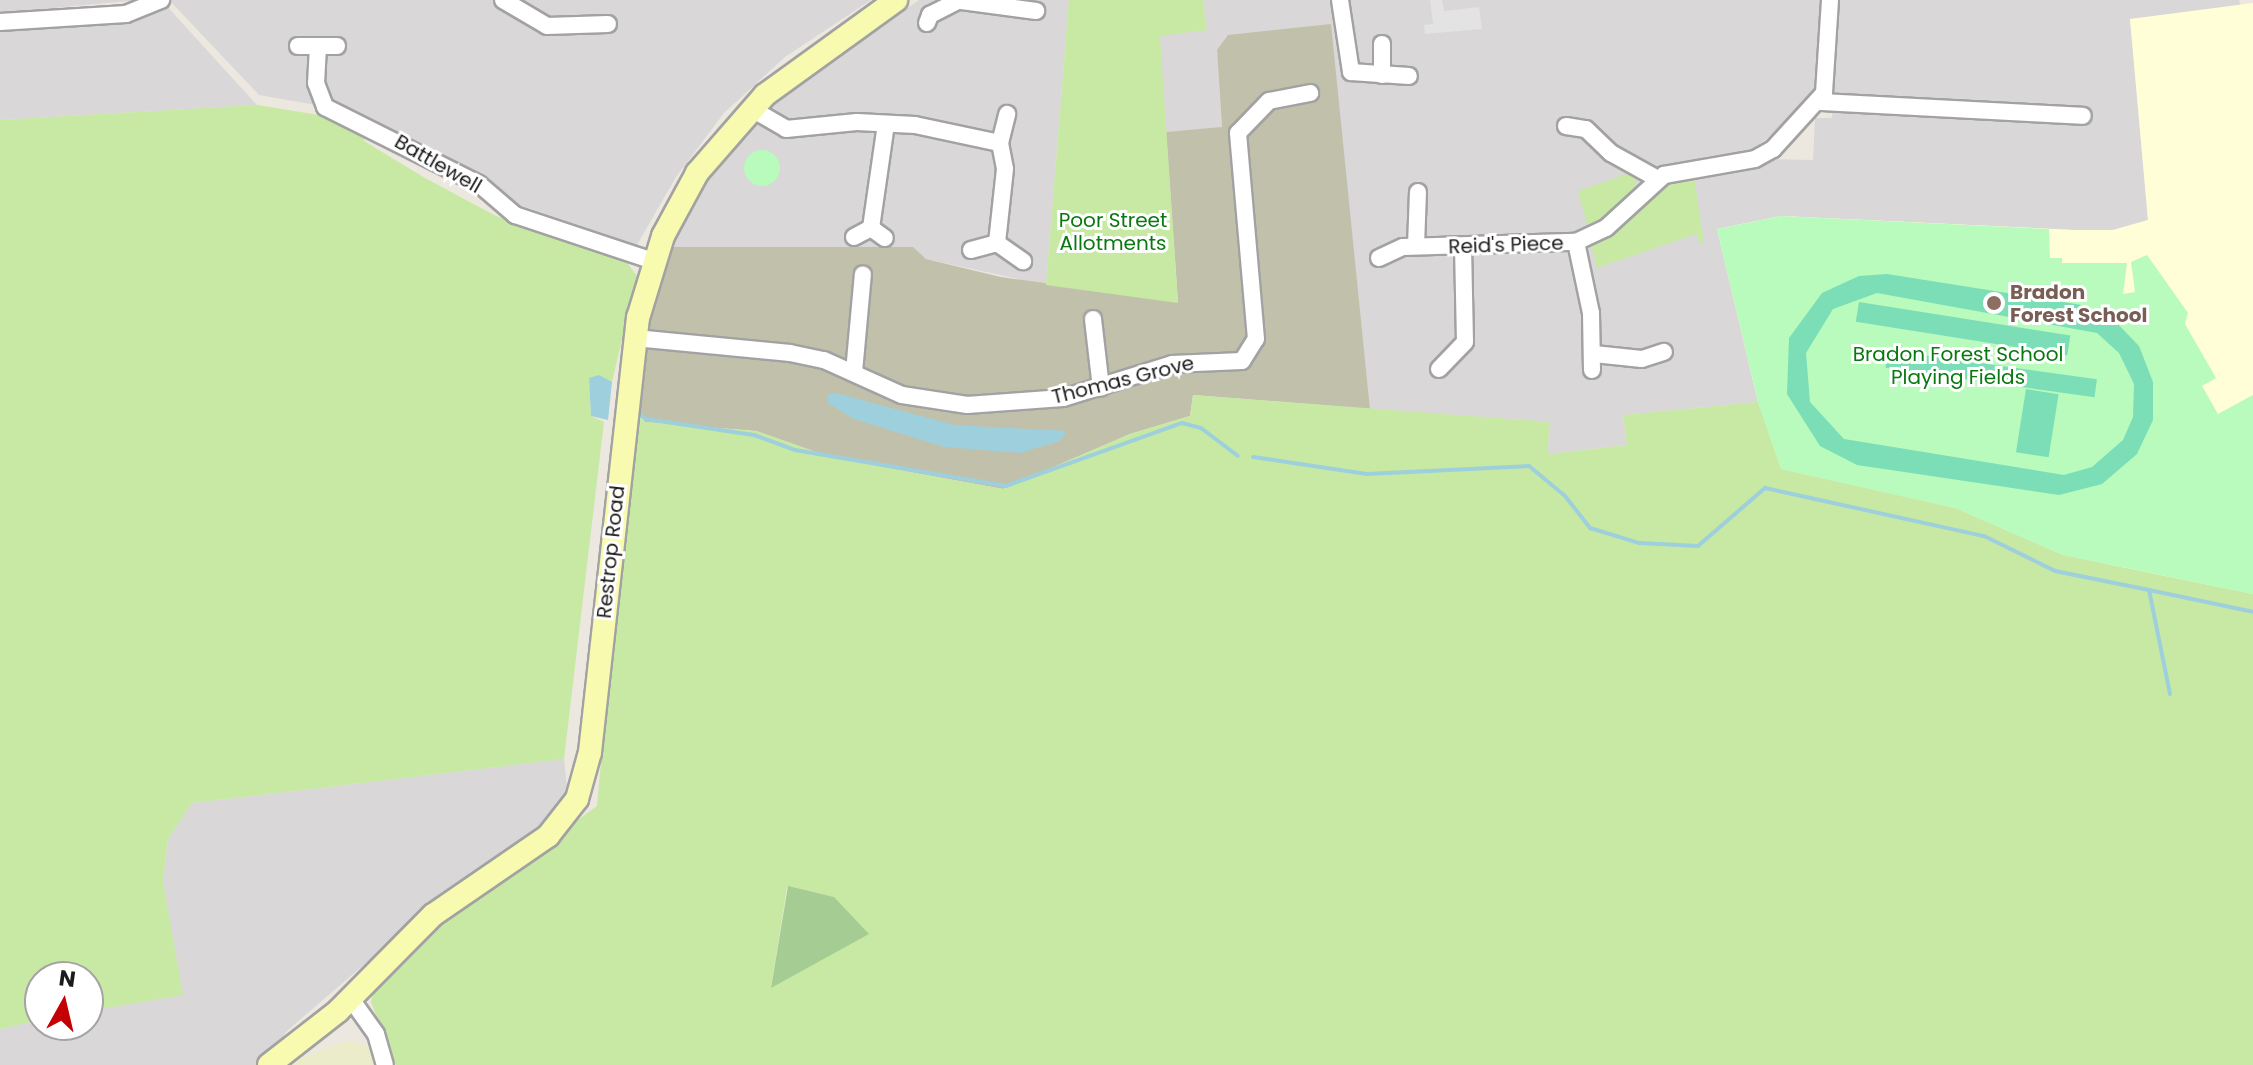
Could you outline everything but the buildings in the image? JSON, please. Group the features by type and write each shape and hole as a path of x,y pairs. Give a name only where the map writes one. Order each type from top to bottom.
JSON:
{"street":[{"path":"0,22 126,14 161,0"},
{"path":"503,0 547,26 608,24"},
{"name":"Restrop Road","path":"269,1065 351,999 433,915 548,836 577,799 590,752 635,338 653,261 684,193 752,109 798,67 896,0"},
{"path":"1340,0 1349,70 1409,76"},
{"path":"1566,126 1586,129 1611,153 1658,179 1755,159 1781,143 1820,102 1830,0"},
{"path":"927,23 955,1 1036,11"},
{"path":"588,25 592,42"},
{"path":"1382,44 1382,75"},
{"path":"298,46 337,46"},
{"name":"Battlewell","path":"318,46 316,83 325,107 479,184 515,215 653,261"},
{"name":"Thomas Grove","path":"635,338 790,353 854,372 902,395 967,405 1063,398 1172,364 1242,361 1253,350 1253,266 1238,133 1269,101 1310,93"},
{"path":"1820,102 2083,116"},
{"path":"752,109 786,129 886,124 1000,143"},
{"path":"997,243 1005,169 1000,143 1007,114"},
{"path":"854,237 878,233 886,124"},
{"name":"Reid's Piece","path":"1379,258 1416,246 1576,242 1615,221 1658,179"},
{"path":"1416,246 1417,192"},
{"path":"1576,242 1593,362 1642,359 1664,352"},
{"path":"971,250 997,243 1023,261"},
{"path":"1439,369 1465,342 1463,247"},
{"path":"854,372 863,274"},
{"path":"1093,319 1101,388"},
{"path":"351,999 376,1034 385,1065"}],"shaded area":[{"path":"0,0 139,0 0,13"},
{"path":"169,0 871,0 785,57 724,113 676,177 637,245 511,202 350,111 259,95"},
{"path":"919,0 1069,0 1046,285 926,259 913,247 663,247 697,188 771,103"},
{"path":"1203,0 1828,0 1820,102 1749,151 1704,157 1705,173 1772,159 1813,160 1815,118 1832,118 1839,0 2239,0 2241,6 2130,19 2148,220 2113,230 2074,230 1781,216 1718,229 1758,402 1623,415 1627,445 1548,454 1549,422 1370,409 1342,139 1217,50 1222,128 1166,132 1159,35 1207,30"},
{"path":"1430,0 1442,0 1444,11 1479,7 1482,29 1425,34 1424,25 1433,24"},
{"path":"164,3 257,105 0,120 0,29 137,20"},
{"name":"Bradon Forest School Playing Fields","path":"2253,3 2253,594 2111,566 1758,402 1717,229 1781,216 2074,230 2113,230 2148,220 2130,19"},
{"path":"1331,24 1370,409 1193,395 1190,416 1130,434 1003,489 833,458 756,431 645,422 633,408 642,320 663,247 913,247 926,259 1001,277 1178,302 1166,132 1222,127 1217,50 1228,35"},
{"path":"564,759 567,786 557,811 521,845 468,875 288,1030 260,1065 0,1065 0,1029 24,1024 24,1041 104,1041 104,1008 182,995 163,881 168,839 192,803"},
{"path":"347,1041 368,1046 375,1065 282,1065"}],"green space":[{"name":"Poor Street Allotments","path":"1069,0 1203,0 1207,30 1160,36 1178,303 1046,285"},
{"path":"257,105 344,119 366,130 364,141 425,178 496,216 626,261 637,276 612,382 589,378 591,416 604,422 564,759 192,803 168,839 163,881 183,995 104,1008 104,961 24,961 24,1024 0,1029 0,120"},
{"path":"762,150 775,155 780,168 775,181 762,186 749,181 744,168 749,155"},
{"path":"1630,173 1637,179 1631,194 1588,228 1578,191"},
{"path":"1694,176 1704,242 1700,244 1696,234 1597,268 1591,244 1663,185"},
{"name":"Bradon Forest School Playing Fields","path":"1781,216 2049,229 2050,258 2062,258 2062,263 2127,263 2123,294 2135,292 2131,262 2147,255 2188,313 2185,324 2216,378 2202,386 2218,414 2253,395 2253,594 2063,555 1955,508 1781,469 1758,402 1717,229"},
{"path":"1887,274 2082,305 2114,320 2139,346 2153,382 2153,420 2137,454 2102,484 2059,495 1857,465 1820,446 1787,394 1789,338 1822,293 1859,276","holes":["1877,293 2097,333 2119,353 2134,384 2133,417 2123,440 2092,467 2064,475 1844,439 1810,402 1806,353 1833,309"]},
{"path":"1859,302 2070,335 2067,355 1856,322"},
{"path":"1888,350 2097,379 2094,397 1885,368"},
{"path":"2026,389 2059,394 2049,457 2016,452"},
{"path":"1193,395 1549,422 1548,454 1627,445 1623,415 1758,402 1781,469 1955,508 2063,555 2253,594 2253,1065 396,1065 371,1002 374,985 421,933 597,806 633,408 645,422 756,431 833,458 1003,489 1130,434 1190,416","holes":["787,887 834,897 771,987"]},
{"path":"788,886 834,897 869,934 771,988"}],"water":[{"path":"599,375 612,382 608,420 591,416 589,378"},
{"path":"836,393 954,425 1067,431 1060,441 1020,453 944,447 854,419 828,403 827,395"}],"waterway":[{"path":"634,410 646,419 754,435 795,450 1006,486 1182,423 1201,428 1238,456"},
{"path":"1253,457 1367,474 1529,466 1565,496 1590,528 1639,543 1698,546 1765,488 1984,536 2055,571 2149,590"},
{"path":"2170,694 2149,590 2253,612"}],"place":[{"name":"Bradon Forest School","path":"1994,303"}]}
